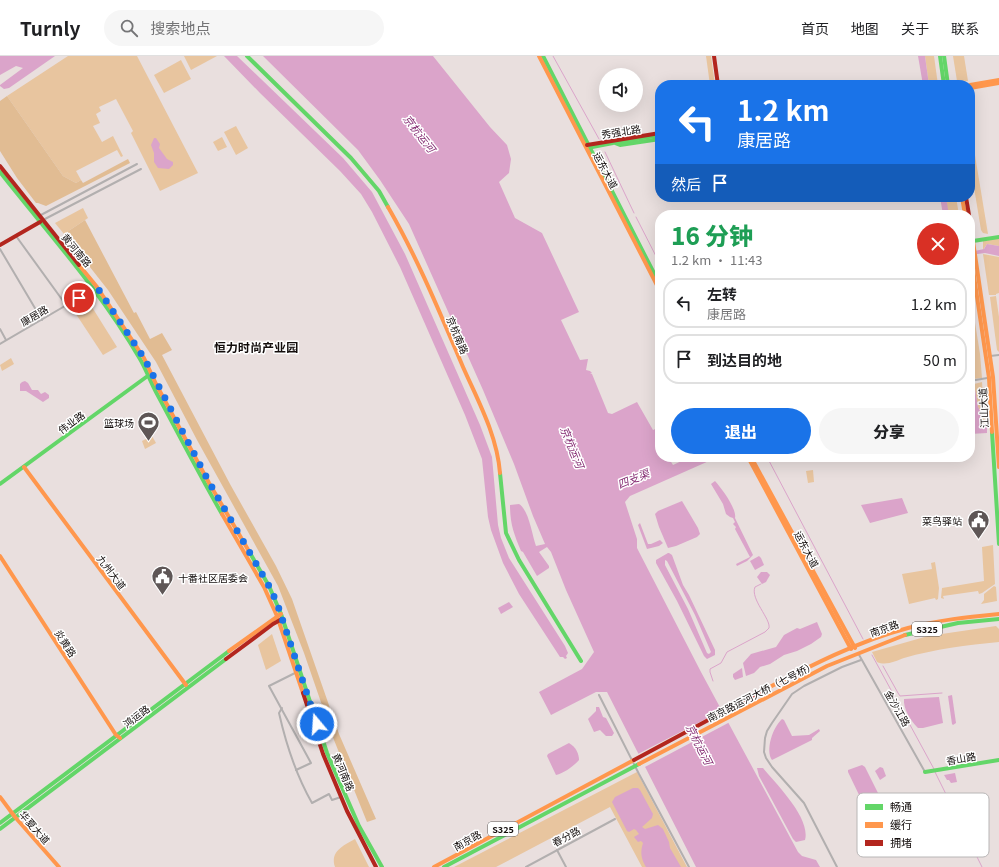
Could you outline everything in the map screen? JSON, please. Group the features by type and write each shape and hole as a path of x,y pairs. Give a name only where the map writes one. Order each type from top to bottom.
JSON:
{"main road":[{"name":"京杭南路","path":"247,56 352,158 379,191 403,233 420,268 495,444 499,460 505,525 510,542 519,560 581,660"},
{"name":"运东大道","path":"539,56 655,276"},
{"name":"运东大道","path":"543,56 587,147 655,280"},
{"path":"714,56 717,80"},
{"path":"940,56 943,80"},
{"path":"944,56 947,80"},
{"path":"975,85 999,82"},
{"name":"秀强北路","path":"587,147 655,135"},
{"name":"秀强北路","path":"587,147 655,135"},
{"path":"615,143 620,145 655,140"},
{"name":"黄河南路","path":"0,166 40,221 95,288 132,339 213,489 269,586 327,753 359,826 382,867"},
{"name":"黄河南路","path":"0,172 37,217"},
{"path":"0,245 40,221"},
{"path":"975,241 999,236"},
{"name":"江山大道","path":"975,256 998,419 999,467"},
{"name":"江山大道","path":"975,279 988,356"},
{"name":"伟业路","path":"0,484 150,374"},
{"name":"江山大道","path":"991,378 999,544"},
{"name":"运东大道","path":"751,462 853,648"},
{"name":"运东大道","path":"754,462 853,648"},
{"name":"九州大道","path":"24,467 187,686"},
{"name":"炎黄路","path":"0,556 118,737"},
{"name":"南京路","path":"846,651 887,635 922,625 958,618 999,614"},
{"name":"黄河南路","path":"280,617 295,673 323,754 341,797 376,867"},
{"name":"鸿运路","path":"0,823 13,815 280,617"},
{"name":"南京路","path":"849,656 889,640 922,630 958,623 999,619"},
{"name":"南京路运河大桥（七号桥）","path":"572,792 806,669 846,651"},
{"name":"南京路运河大桥（七号桥）","path":"575,797 811,673 849,656"},
{"name":"香山路","path":"925,772 999,760"},
{"name":"南京路","path":"434,867 572,792"},
{"name":"华夏大道","path":"0,797 13,815 59,867"},
{"name":"南京路","path":"444,867 575,797"},
{"name":"鸿运路","path":"0,829 13,815"},
{"path":"430,867 447,860"}],"street":[{"path":"37,217 136,164"},
{"path":"40,221 141,169"},
{"path":"16,236 66,305"},
{"path":"0,249 42,320"},
{"name":"康居路","path":"0,344 95,288"},
{"path":"0,329 6,340"},
{"path":"988,356 999,355"},
{"path":"975,380 991,378"},
{"name":"金沙江路","path":"858,652 861,660 925,772"},
{"path":"837,867 804,803 772,767 766,758 764,752 765,738 772,722 792,694 804,686 842,667 861,660"},
{"path":"295,673 269,686 311,763 296,770"},
{"path":"599,695 689,867"},
{"path":"282,708 279,713 283,731 296,770 312,802 329,794 332,800 341,797"},
{"name":"春分路","path":"526,867 615,819"},
{"path":"557,850 566,867"}],"shaded area":[{"path":"68,56 137,56 198,173 160,191 131,133 133,131 116,99 99,107 101,111 96,114 100,123 93,126 102,142 113,136 123,156 121,157 117,150 76,171 81,180 76,183 63,176 7,96"},
{"path":"184,56 217,56 191,70"},
{"path":"706,56 711,56 714,80 709,80"},
{"path":"925,56 934,56 937,80 928,80"},
{"path":"953,56 964,56 968,80 957,80"},
{"path":"181,60 191,79 164,93 154,75"},
{"path":"7,96 63,176 76,183 81,180 83,183 128,159 130,163 46,206 36,203 17,178 0,151 0,101"},
{"path":"236,126 248,148 236,155 224,132"},
{"path":"222,137 227,147 218,151 213,142"},
{"path":"975,155 988,234 983,233 981,230 975,193"},
{"path":"947,202 957,202 958,210 947,210"},
{"path":"83,208 88,218 64,234 55,223"},
{"path":"85,220 134,313 136,312 150,339 162,333 172,350 162,355 230,484 276,566 292,599 339,734 376,819 367,822 334,740 304,653 278,586 197,440 156,362 108,290 64,234"},
{"path":"999,238 999,246 987,244 983,250 983,240"},
{"path":"983,254 999,257 999,293 996,295 989,295"},
{"path":"85,296 117,347 103,355 70,305"},
{"path":"996,296 999,317 999,352 997,350 990,297"},
{"path":"975,322 980,354 982,378 975,379"},
{"path":"11,358 14,364 2,371 0,365"},
{"path":"982,382 985,426 981,425 982,414 978,407 975,384"},
{"name":"篮球场","path":"152,436 156,443 145,449 142,441"},
{"path":"813,470 814,482 808,483 806,471"},
{"path":"993,545 995,584 979,594 978,591 943,596 944,599 941,598 942,588 984,581 982,547"},
{"path":"935,562 939,588 938,599 936,600 935,598 909,604 902,574 932,569 931,563"},
{"path":"994,586 996,587 997,601 981,604 984,600 984,594"},
{"path":"996,626 999,629 999,642 939,650 887,663 877,662 872,652 928,636"},
{"path":"272,634 281,661 266,670 258,645"},
{"path":"637,772 687,867 642,867 610,807 496,867 454,867"},
{"path":"355,839 369,867 335,867 334,857 336,853 342,847"}],"water":[{"path":"0,56 55,56 9,88 4,89 0,85 23,68 16,66 0,75"},
{"path":"224,56 237,56 343,158 372,192 405,254 480,425 492,457 498,525 501,538 509,558 565,646 568,653 566,656 567,658 565,659 560,657 519,594 503,563 488,517 482,459 465,415 400,267 372,212 361,194 340,171"},
{"path":"263,56 433,56 490,127 507,145 511,159 509,173 499,182 515,218 542,233 579,312 561,320 580,360 588,359 586,370 592,373 590,374 592,374 608,413 612,414 637,402 653,430 655,429 655,462 671,462 673,465 679,462 707,462 630,496 625,502 637,539 637,548 701,672 798,852 802,856 816,860 820,867 696,867 607,692 596,692 551,715 539,692 582,669 594,652 566,590 551,552 547,547 539,552 549,568 537,576 521,551 513,529 510,505 519,504 522,507 530,523 536,546 545,544 514,464 483,390 409,224 358,150"},
{"path":"918,56 925,56 928,80 922,80"},
{"path":"154,138 156,138 160,144 159,148 167,159 173,162 173,165 169,169 158,168 154,162 154,153 151,145"},
{"path":"941,202 947,202 948,210 942,210"},
{"path":"987,244 999,246 999,256 985,253 975,254 975,251 984,249"},
{"path":"25,381 32,390 38,390 41,394 45,392 49,395 49,398 43,402 26,391 20,391 20,384"},
{"path":"975,389 978,407 982,414 981,425 987,426 987,433 975,434"},
{"path":"715,481 731,504 734,510 735,518 753,555 747,561 737,566 736,564 750,557 735,529 736,527 733,524 735,522 733,518 726,514 723,504 711,484"},
{"path":"902,498 908,513 870,523 861,505"},
{"path":"682,501 700,534 697,537 668,548 655,514 658,511"},
{"path":"640,523 648,544 660,540 663,543 659,546 647,549 638,525"},
{"path":"668,553 672,555 683,585 715,650 715,655 707,659 704,656 677,601 656,563 656,560","holes":["665,560 667,561 695,615 711,652 709,654 707,653 688,609 665,565"]},
{"path":"759,556 764,565 755,570 750,561"},
{"path":"761,572 767,572 770,575 766,582 762,584 757,577"},
{"path":"509,602 513,607 501,614 498,608"},
{"path":"817,622 822,634 821,637 811,644 797,651 784,655 770,664 760,667 754,673 746,676 743,663 751,654 776,647 784,635 797,628 800,629"},
{"path":"742,668 743,677 735,680 733,674"},
{"path":"952,695 956,723 953,725 948,696"},
{"path":"939,697 943,723 918,728 908,715 904,699"},
{"path":"596,707 599,707 603,717 606,718 614,733 612,736 606,736 600,730 594,732 588,719 596,711"},
{"path":"782,719 784,720 792,736 809,735 819,729 820,731 812,738 812,740 772,760 769,750 771,739 776,727"},
{"path":"569,743 574,746 577,751 579,760 569,769 556,775 547,756 548,754"},
{"path":"862,765 865,767 878,793 858,793 848,770"},
{"path":"880,767 883,768 886,776 880,780 875,771"},
{"path":"757,768 763,768 784,792 798,812 803,822 805,840 796,842 793,839 759,776"},
{"path":"955,773 957,782 951,783 944,775"},
{"path":"633,788 638,788 640,790 653,814 652,818 642,827 645,829 658,825 663,829 670,848 681,867 646,867 642,855 643,843 641,841 638,842 634,837 639,834 634,829 629,832 627,831 612,802 615,797"}],"pier":[{"path":"723,710 730,722 643,768 636,755"}],"waterway":[{"path":"553,56 599,139"},
{"path":"605,152 634,213"},
{"path":"636,217 655,254"},
{"path":"770,462 863,639"},
{"path":"713,681 710,669 721,663 727,652 765,632 769,628 767,619 755,597 754,592 755,587 761,584"},
{"path":"872,655 934,769"},
{"path":"883,666 900,696 942,693"},
{"path":"935,772 945,793"},
{"path":"977,857 982,867"}],"traffic: fast":[{"path":"247,56 351,158 379,191 388,207"},
{"path":"543,56 655,275"},
{"path":"940,56 943,80"},
{"path":"944,56 947,80"},
{"path":"619,142 655,136"},
{"path":"615,143 620,145 655,140"},
{"path":"587,148 613,143"},
{"path":"0,172 91,286 125,334 142,363 156,392 222,514"},
{"path":"975,241 999,237"},
{"path":"0,484 149,375"},
{"path":"992,432 999,544"},
{"path":"500,473 506,533 519,560 581,661"},
{"path":"250,553 269,586 281,614 327,753 359,826 382,867"},
{"path":"905,635 958,623 999,619"},
{"path":"0,823 229,651"},
{"path":"0,829 226,659"},
{"path":"925,772 999,760"},
{"path":"444,867 639,764"}],"traffic: slow":[{"path":"539,56 655,281"},
{"path":"975,84 999,80"},
{"path":"975,87 999,83"},
{"path":"963,202 964,210"},
{"path":"388,207 428,286 481,405 495,445 500,473"},
{"path":"975,255 993,377 999,467"},
{"path":"79,265 97,287 144,358 156,384 209,483 250,553"},
{"path":"975,283 989,378 992,432"},
{"path":"751,462 851,649"},
{"path":"754,462 855,648"},
{"path":"24,467 186,685"},
{"path":"222,514 264,587 277,616 303,693"},
{"path":"0,556 116,735 120,738"},
{"path":"229,651 281,614"},
{"path":"764,690 834,655 889,633 942,621 999,614"},
{"path":"639,764 827,666 905,635"},
{"path":"434,867 634,760"},
{"path":"0,797 15,817 59,867"}],"traffic: jam":[{"path":"714,56 717,80"},
{"path":"587,145 655,134"},
{"path":"0,166 79,265"},
{"path":"967,202 968,210"},
{"path":"0,245 40,222"},
{"path":"226,659 282,619"},
{"path":"634,760 764,690"},
{"path":"303,693 323,754 347,811 376,867"}],"place":[{"name":"篮球场","path":"149,442"},
{"name":"菜鸟驿站","path":"978,540"},
{"name":"十番社区居委会","path":"162,596"}],"district":[{"name":"恒力时尚产业园","path":"256,346"}],"route":[{"path":"79,298 97,287 144,358 156,384 226,514 269,586 277,603 292,645 317,724"}],"water label":[{"name":"京杭运河","path":"420,133"},
{"name":"京杭运河","path":"573,447"},
{"name":"四支渠","path":"633,478"},
{"name":"京杭运河","path":"700,744"}]}
